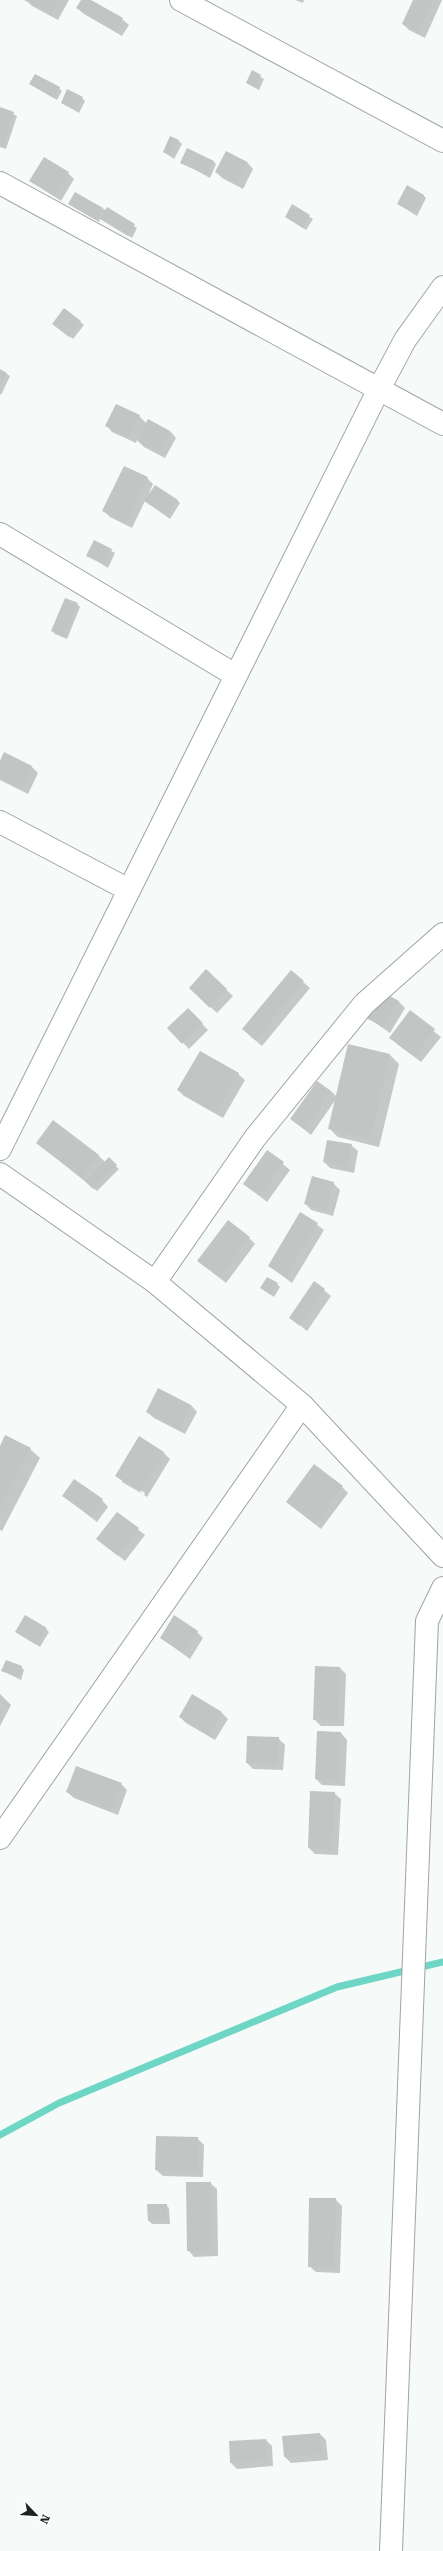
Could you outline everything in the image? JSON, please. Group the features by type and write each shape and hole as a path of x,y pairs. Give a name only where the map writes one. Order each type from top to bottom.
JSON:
{"street":[{"path":"181,0 443,141"},
{"path":"0,183 443,424"},
{"path":"0,1149 234,675 379,389 405,340 443,287"},
{"path":"0,534 234,675"},
{"path":"0,822 128,890"},
{"path":"155,1282 255,1138 364,1004 443,934"},
{"path":"0,1174 155,1282 302,1405 443,1556"},
{"path":"0,1838 302,1405"},
{"path":"391,2551 427,1621 443,1588"}],"building":[{"path":"24,0 59,0 52,14"},
{"path":"81,0 91,0 123,18 116,31 76,8"},
{"path":"413,0 433,0 418,32 402,24"},
{"path":"252,70 261,75 256,88 246,83"},
{"path":"35,74 60,87 54,98 29,84"},
{"path":"67,89 83,97 76,111 61,103"},
{"path":"0,107 14,112 3,147 0,146"},
{"path":"170,136 179,140 171,156 163,152"},
{"path":"187,148 214,161 207,175 180,163"},
{"path":"226,151 247,162 236,183 215,172"},
{"path":"44,157 69,172 54,196 29,181"},
{"path":"407,185 424,195 414,213 397,204"},
{"path":"75,192 103,208 96,220 68,204"},
{"path":"292,204 310,215 303,228 285,217"},
{"path":"107,207 135,224 128,236 100,219"},
{"path":"64,308 81,321 69,337 52,324"},
{"path":"0,369 7,373 0,387"},
{"path":"116,404 140,415 129,437 105,426"},
{"path":"148,419 170,431 158,452 137,440"},
{"path":"124,466 148,477 126,523 102,511"},
{"path":"155,485 178,500 167,516 144,501"},
{"path":"94,540 112,549 105,565 86,556"},
{"path":"65,598 78,603 64,636 51,631"},
{"path":"4,752 32,766 22,789 0,778 0,761"},
{"path":"206,969 227,989 210,1008 189,988"},
{"path":"291,970 304,981 255,1040 242,1029"},
{"path":"381,991 399,1001 383,1027 366,1018"},
{"path":"188,1008 203,1023 182,1044 167,1028"},
{"path":"410,1010 435,1029 414,1056 389,1038"},
{"path":"348,1044 390,1054 370,1139 328,1129"},
{"path":"200,1051 239,1073 216,1113 177,1090"},
{"path":"317,1081 331,1091 304,1129 290,1119"},
{"path":"53,1120 99,1155 82,1178 36,1143"},
{"path":"327,1140 352,1144 348,1167 323,1162"},
{"path":"267,1150 284,1162 260,1196 243,1184"},
{"path":"109,1157 117,1165 93,1189 85,1181"},
{"path":"312,1176 334,1182 326,1210 304,1204"},
{"path":"300,1212 318,1223 286,1277 268,1266"},
{"path":"228,1220 250,1237 219,1277 197,1261"},
{"path":"267,1277 278,1283 271,1295 260,1288"},
{"path":"314,1281 325,1289 300,1326 289,1318"},
{"path":"158,1388 191,1405 179,1429 146,1412"},
{"path":"5,1435 31,1448 0,1510 0,1446"},
{"path":"139,1436 164,1452 140,1492 115,1476"},
{"path":"314,1464 343,1486 315,1524 286,1502"},
{"path":"74,1479 103,1499 91,1516 62,1496"},
{"path":"117,1512 139,1528 118,1556 96,1539"},
{"path":"25,1615 47,1628 37,1645 15,1632"},
{"path":"174,1615 198,1631 183,1653 160,1638"},
{"path":"6,1660 22,1666 18,1677 1,1671"},
{"path":"315,1666 340,1667 338,1720 313,1720"},
{"path":"192,1694 222,1712 209,1734 179,1717"},
{"path":"317,1731 341,1732 339,1780 315,1779"},
{"path":"247,1736 279,1737 277,1764 246,1763"},
{"path":"76,1766 122,1783 111,1809 66,1792"},
{"path":"310,1791 335,1792 332,1849 308,1848"},
{"path":"156,2136 198,2137 197,2171 155,2170"},
{"path":"186,2182 211,2182 212,2250 187,2251"},
{"path":"309,2198 336,2198 334,2267 308,2267"},
{"path":"147,2204 167,2204 167,2221 148,2221"},
{"path":"320,2433 322,2454 284,2457 282,2436"},
{"path":"266,2439 267,2460 230,2463 229,2441"}],"waterway":[{"path":"0,2135 59,2103 337,1987 443,1962"}]}
